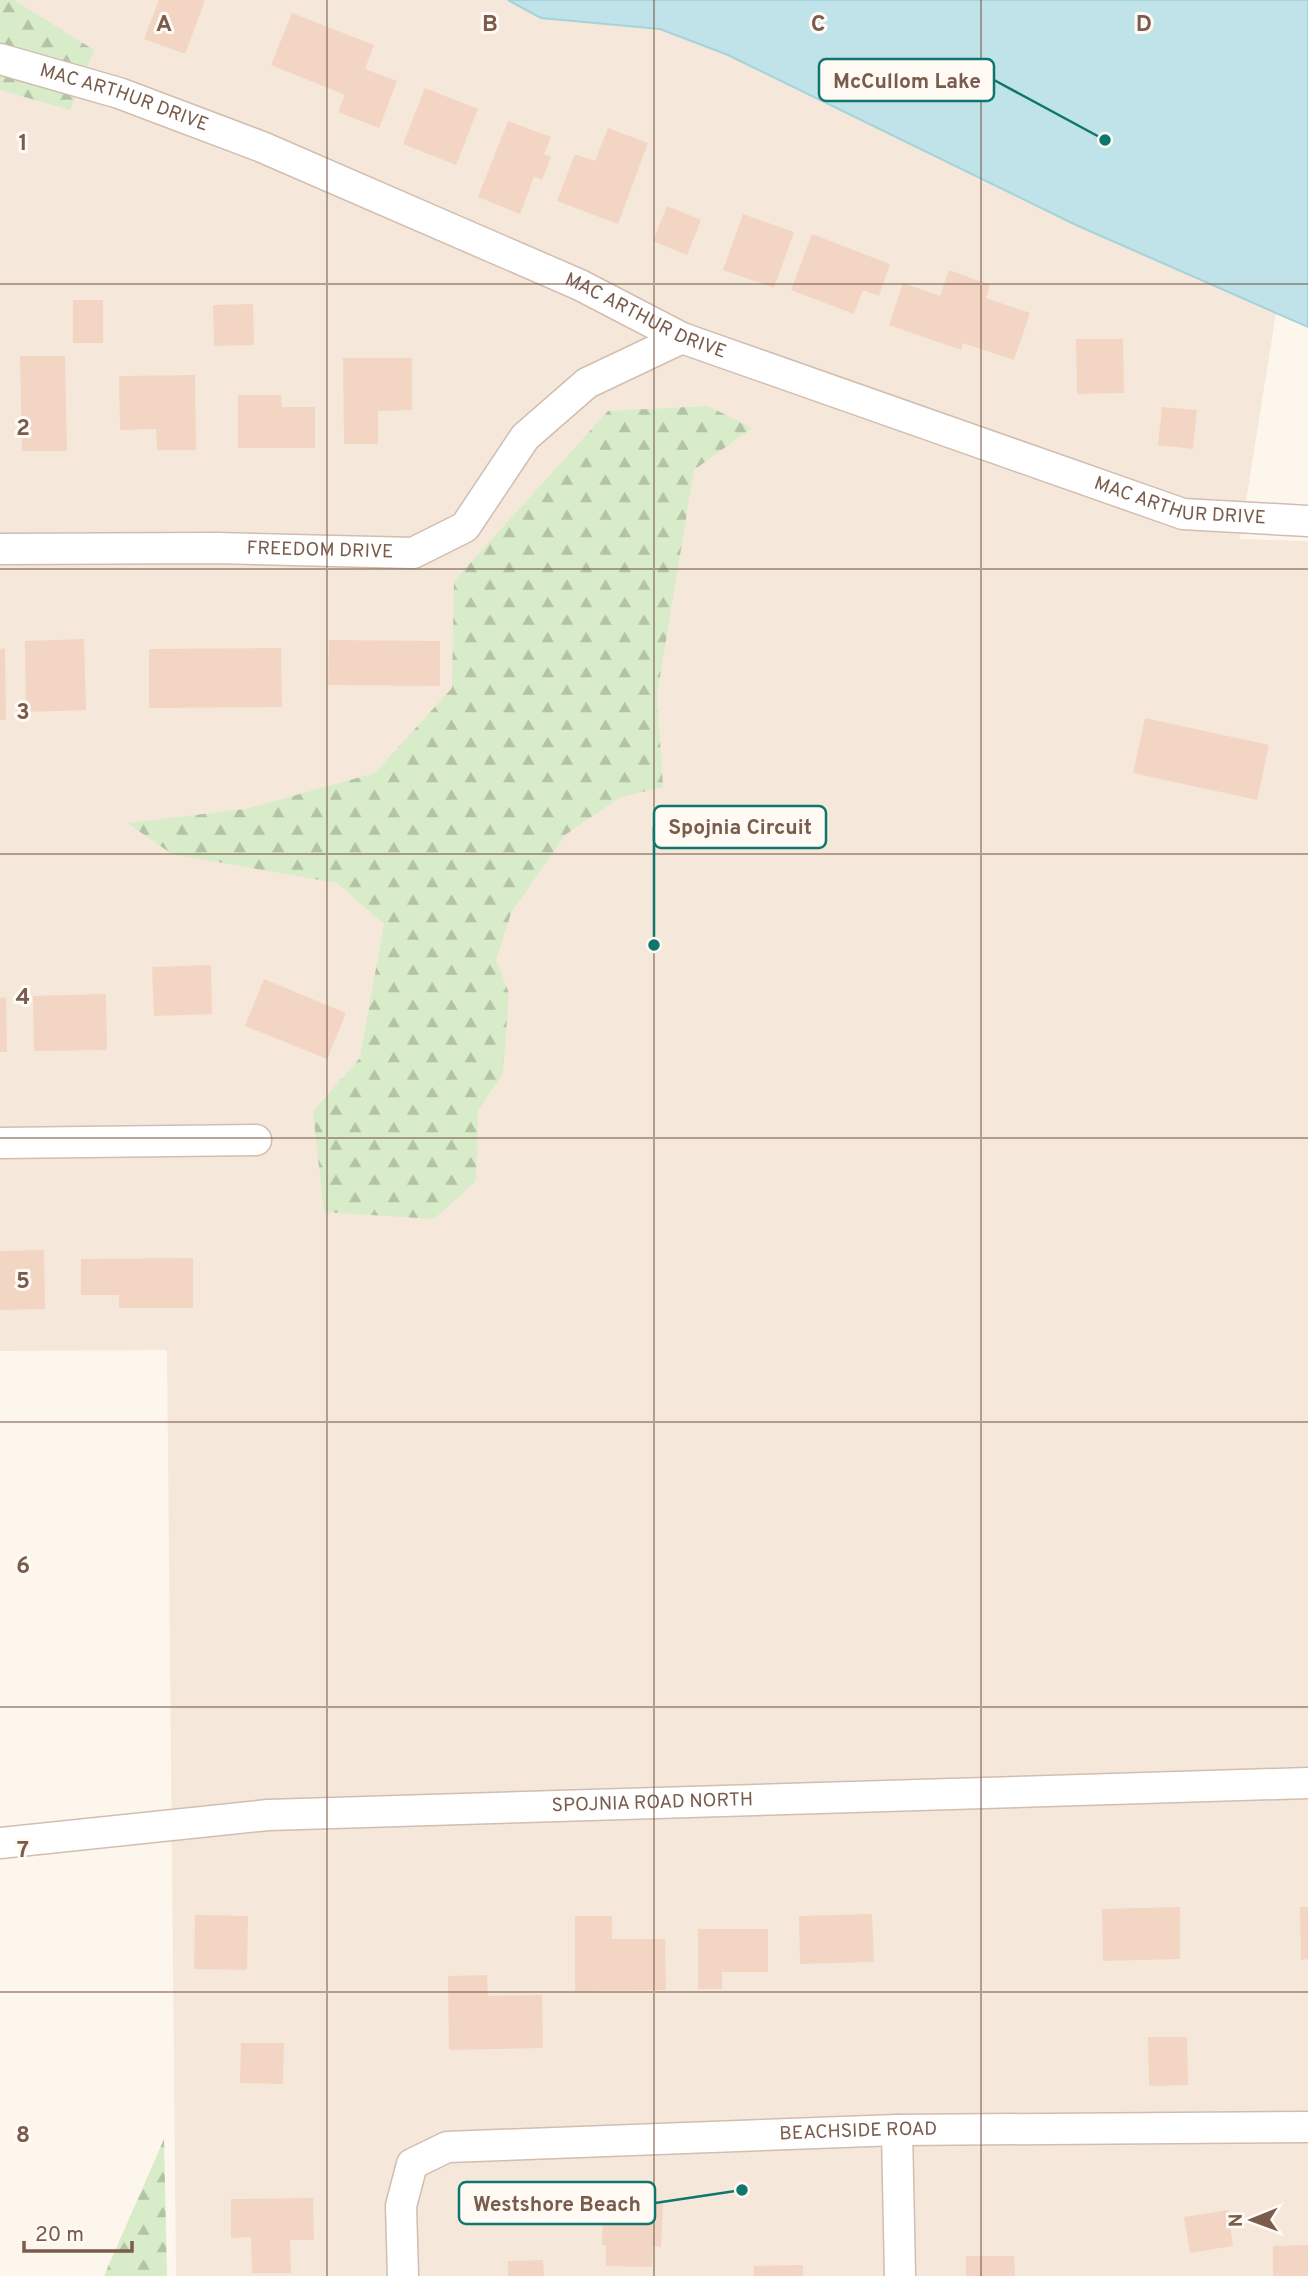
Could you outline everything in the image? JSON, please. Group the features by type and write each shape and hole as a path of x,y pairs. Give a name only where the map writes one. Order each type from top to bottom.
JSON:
{"street":[{"name":"MAC ARTHUR DRIVE","path":"0,59 119,93 262,147 580,285 682,338 1182,514 1308,521"},
{"name":"FREEDOM DRIVE","path":"0,549 217,548 413,553 465,527 525,437 587,383 682,338"},
{"path":"0,1143 256,1140"},
{"name":"SPOJNIA ROAD NORTH","path":"0,1843 268,1815 1308,1783"},
{"name":"BEACHSIDE ROAD","path":"403,2276 401,2206 412,2164 447,2147 897,2130 1308,2127"},
{"path":"897,2130 900,2276"}],"shaded area":[{"path":"0,0 508,0 541,18 660,29 728,55 1076,225 1276,313 1240,539 1308,541 1308,2276 176,2276 167,1350 0,1351"}],"green space":[{"path":"0,0 14,0 94,50 70,110 0,90"},
{"path":"708,406 752,428 694,470 657,695 663,787 621,797 565,835 511,913 496,960 509,993 503,1073 478,1111 476,1181 434,1219 324,1212 313,1111 360,1058 384,924 337,883 172,854 127,823 246,809 375,773 452,688 454,581 608,411"},
{"path":"164,2139 167,2276 104,2276"}],"water":[{"path":"508,0 1308,0 1308,327 1076,225 728,55 660,29 541,18"}],"building":[{"path":"159,0 205,0 185,54 144,39"},
{"path":"292,13 374,45 365,69 397,81 379,128 338,112 345,95 271,65"},
{"path":"425,88 478,109 456,165 403,144"},
{"path":"508,121 551,137 544,154 551,157 542,180 534,177 520,214 478,197"},
{"path":"608,128 648,143 618,224 557,201 575,154 595,161"},
{"path":"667,206 701,220 687,255 653,241"},
{"path":"743,214 794,232 774,288 723,270"},
{"path":"812,234 890,264 879,296 863,290 854,314 791,290"},
{"path":"949,270 990,285 986,298 1030,313 1014,360 963,343 961,350 889,325 903,283 940,296"},
{"path":"73,300 103,300 103,343 73,343"},
{"path":"253,304 254,345 214,346 213,305"},
{"path":"1076,339 1123,339 1124,393 1077,394"},
{"path":"20,356 65,356 67,451 22,451"},
{"path":"343,358 412,358 412,410 378,411 378,444 344,444"},
{"path":"195,375 196,450 157,450 156,429 120,430 119,376"},
{"path":"238,395 281,395 282,407 315,407 315,448 238,448"},
{"path":"1162,407 1197,410 1193,449 1158,445"},
{"path":"84,639 86,710 26,712 25,641"},
{"path":"329,640 440,641 440,686 328,685"},
{"path":"5,648 6,720 0,720 0,649"},
{"path":"281,648 282,707 149,708 149,649"},
{"path":"1145,718 1269,745 1257,800 1133,773"},
{"path":"211,965 212,1014 154,1016 152,967"},
{"path":"264,979 346,1013 327,1059 245,1026"},
{"path":"106,994 107,1050 34,1051 33,996"},
{"path":"6,997 7,1052 0,1052 0,998"},
{"path":"44,1250 45,1309 0,1310 0,1251"},
{"path":"193,1258 193,1308 119,1308 119,1295 81,1295 81,1259"},
{"path":"1180,1907 1180,1959 1103,1961 1102,1909"},
{"path":"1300,1907 1308,1907 1308,1959 1301,1960"},
{"path":"872,1914 874,1962 800,1964 799,1916"},
{"path":"195,1915 248,1916 247,1970 194,1969"},
{"path":"575,1916 612,1916 612,1939 665,1939 666,1990 575,1991"},
{"path":"698,1929 768,1929 768,1972 722,1972 722,1989 698,1989"},
{"path":"487,1975 488,1996 542,1995 543,2048 449,2050 448,1976"},
{"path":"1148,2037 1187,2037 1188,2085 1149,2086"},
{"path":"241,2043 284,2043 283,2084 240,2083"},
{"path":"313,2198 314,2240 290,2240 291,2273 252,2273 251,2237 231,2238 231,2199"},
{"path":"603,2200 663,2202 661,2247 653,2246 652,2267 606,2266 606,2245 602,2245"},
{"path":"1228,2210 1233,2246 1190,2253 1184,2217"},
{"path":"1308,2245 1308,2276 1273,2276 1273,2246"},
{"path":"966,2256 1014,2256 1015,2276 966,2276"},
{"path":"543,2260 544,2276 508,2276 508,2261"},
{"path":"803,2265 803,2276 754,2276 754,2266"}],"place":[{"name":"McCullom Lake","path":"1105,140"},
{"name":"Spojnia Circuit","path":"654,945"},
{"name":"Westshore Beach","path":"742,2190"}]}
